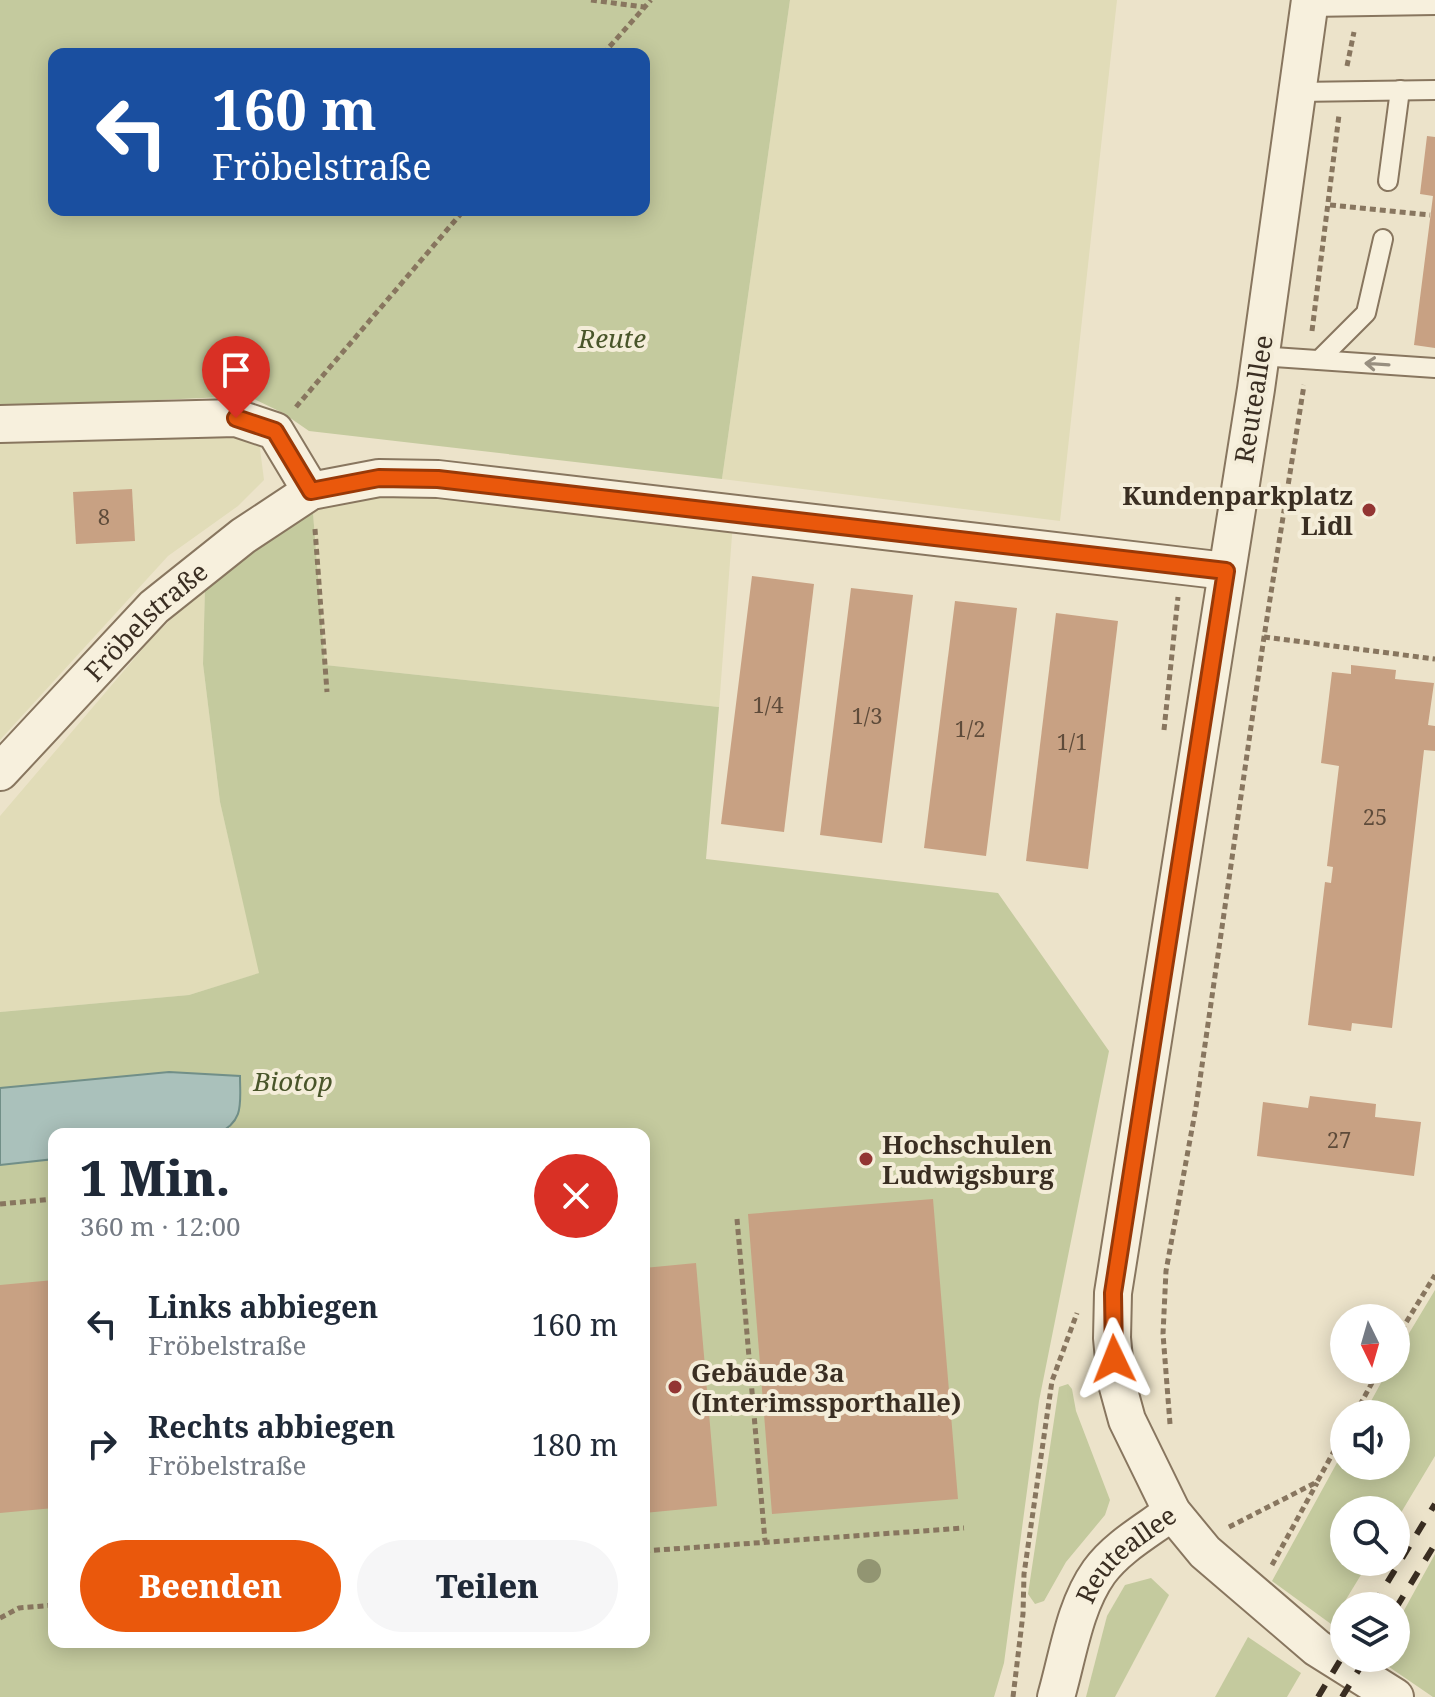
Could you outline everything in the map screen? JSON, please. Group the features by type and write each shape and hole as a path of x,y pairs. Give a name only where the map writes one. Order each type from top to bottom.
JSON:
{"street":[{"name":"Reuteallee","path":"1056,1697 1082,1602 1100,1571 1121,1550 1172,1512 1127,1420 1116,1380 1112,1338 1113,1293 1260,356 1310,4"},
{"path":"0,424 236,418 275,431 311,491"},
{"name":"Fröbelstraße","path":"0,772 154,607 243,536 311,491 379,478 438,479 1226,571"},
{"path":"1172,1512 1205,1552 1317,1648 1395,1697"}],"lane":[{"path":"1310,4 1435,5"},
{"path":"1388,181 1400,90"},
{"path":"1297,92 1435,90"},
{"path":"1314,360 1366,313 1383,239"},
{"path":"1260,356 1435,368"}],"path":[{"path":"591,0 645,7"},
{"path":"608,48 651,0"},
{"path":"1171,1432 1163,1334 1166,1271 1196,1107 1264,637 1314,360 1342,91 1359,6"},
{"path":"1330,205 1430,215"},
{"path":"275,431 459,216"},
{"path":"311,491 327,692"},
{"path":"1264,637 1435,659"},
{"path":"0,1204 48,1200"},
{"path":"737,1219 765,1541"},
{"path":"1410,1316 1435,1275"},
{"path":"1255,1595 1330,1458"},
{"path":"1196,1540 1265,1510 1317,1482"},
{"path":"650,1551 964,1528"},
{"path":"0,1618 19,1608 48,1606"}],"shaded area":[{"path":"790,0 1117,0 1060,521 722,479"},
{"path":"236,434 259,441 264,480 238,506 168,556 0,740 0,440 208,438"},
{"path":"430,490 733,522 719,707 325,665 313,513 371,492"},
{"path":"205,586 203,664 220,802 260,973 189,995 0,1012 0,816 151,639"}],"green space":[{"name":"Reute","path":"0,0 790,0 722,479 309,431 283,413 248,396 0,407"},
{"name":"Biotop","path":"313,513 325,665 719,707 706,859 998,893 1109,1051 1039,1401 1004,1663 994,1697 0,1697 0,1165 48,1160 48,1648 650,1648 650,1128 230,1128 169,1072 0,1088 0,1012 189,995 259,973 220,802 203,664 205,586 284,524"},
{"path":"1435,1290 1435,1456 1410,1498 1330,1496 1330,1576 1360,1576 1351,1592 1330,1592 1330,1623 1272,1581 1330,1475 1330,1480 1410,1480 1410,1400 1372,1400 1380,1384 1410,1384 1410,1332"},
{"path":"1068,1384 1110,1500 1105,1515 1066,1562 1044,1601 1035,1604 1028,1594 1059,1387"},
{"path":"1435,1554 1435,1697 1396,1672 1410,1672 1410,1600"},
{"path":"1151,1578 1169,1595 1115,1697 1086,1697 1107,1616 1125,1585"},
{"path":"1248,1637 1301,1673 1287,1697 1215,1697"}],"water":[{"path":"169,1072 240,1076 240,1103 237,1117 227,1128 48,1128 48,1160 0,1165 0,1088"}],"building":[{"path":"1427,136 1435,137 1435,348 1414,345 1433,196 1420,194"},
{"path":"132,489 135,541 76,544 73,492"},
{"path":"752,576 814,584 784,832 721,824"},
{"path":"851,588 913,595 882,843 820,835"},
{"path":"955,601 1017,608 986,856 924,848"},
{"path":"1056,613 1118,621 1088,869 1026,861"},
{"path":"1351,665 1396,670 1395,679 1434,683 1428,725 1435,726 1435,751 1424,750 1392,1028 1352,1023 1351,1031 1308,1025 1325,882 1331,883 1333,867 1327,866 1339,766 1321,763 1332,672 1351,674"},
{"path":"1310,1096 1376,1104 1375,1117 1421,1122 1414,1176 1257,1156 1263,1102 1308,1108"},
{"path":"933,1199 958,1499 772,1514 748,1214"},
{"name":"Gebäude 3a (Interimssporthalle)","path":"696,1263 717,1506 650,1512 650,1267"},
{"path":"48,1281 48,1509 0,1513 0,1285"}],"railway":[{"path":"1382,1592 1435,1504"},
{"path":"1406,1592 1435,1544"},
{"path":"1318,1697 1333,1672"},
{"path":"1342,1697 1357,1672"}],"place":[{"name":"Kundenparkplatz Lidl","path":"1369,510"},
{"name":"Hochschulen Ludwigsburg","path":"866,1159"},
{"name":"Gebäude 3a (Interimssporthalle)","path":"675,1387"}],"route":[{"path":"236,418 275,431 311,491 379,478 438,479 1226,571 1113,1293 1114,1359"}]}
